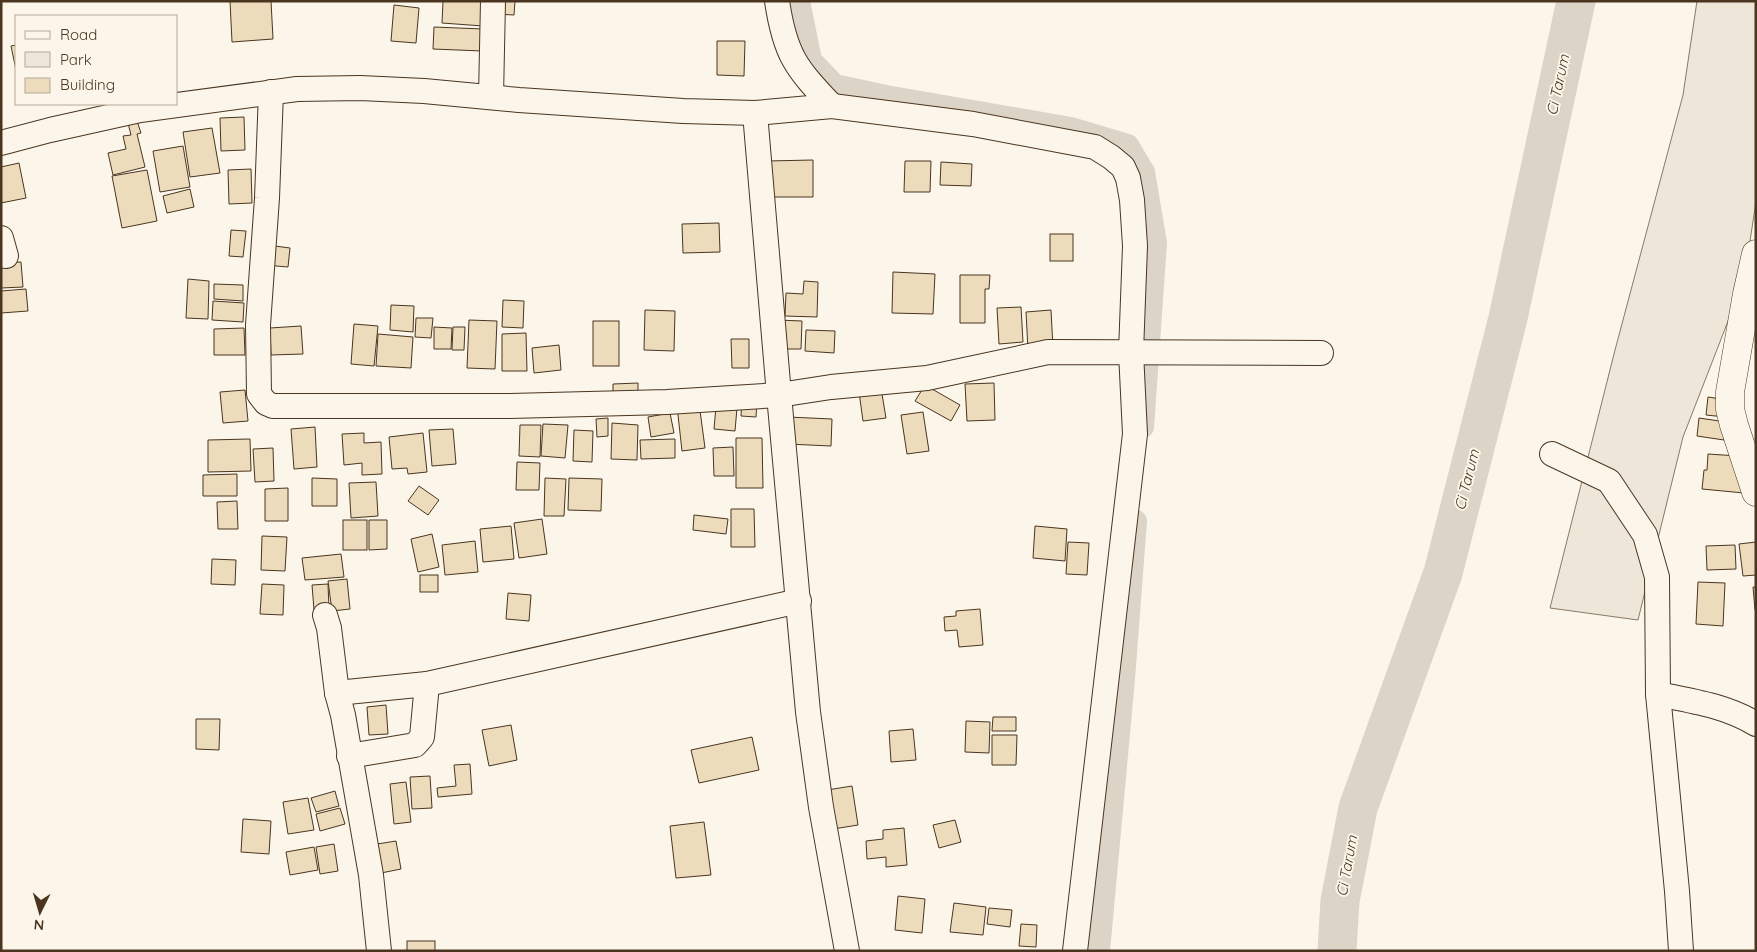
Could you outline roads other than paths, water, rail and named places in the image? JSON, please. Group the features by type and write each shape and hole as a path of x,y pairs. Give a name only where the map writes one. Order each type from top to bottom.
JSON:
{"main road":[{"path":"1756,254 1730,392 1730,409 1734,425 1756,492"}],"street":[{"path":"491,98 493,1"},
{"path":"777,1 780,26 795,63 804,76 832,106"},
{"path":"178,105 297,89 360,88 424,90 491,98 683,111 755,113 832,106 973,124 1095,148 1111,157 1122,167 1128,178 1134,221 1132,352 1135,434 1075,951"},
{"path":"271,92 267,198 258,326 259,394 266,403 273,406 510,406 667,402 778,395 831,386 927,378 1048,352 1321,353"},
{"path":"1,143 140,110 176,105"},
{"path":"755,113 778,395 813,756 847,951"},
{"path":"1552,454 1609,482 1645,535 1657,577 1658,694 1681,951"},
{"path":"337,693 427,684 799,601"},
{"path":"325,615 329,628 337,693 371,875 379,951"},
{"path":"349,756 415,745 422,737 427,684"},
{"path":"1658,694 1724,708 1740,714 1756,724"}],"waterway":[{"path":"799,1 811,60 835,85 886,96 1071,128 1128,145 1144,172 1156,243 1143,427"},
{"name":"Ci Tarum","path":"1337,951 1340,901 1358,808 1443,573 1508,318 1576,1"},
{"path":"1099,951 1124,679 1136,521"}]}
